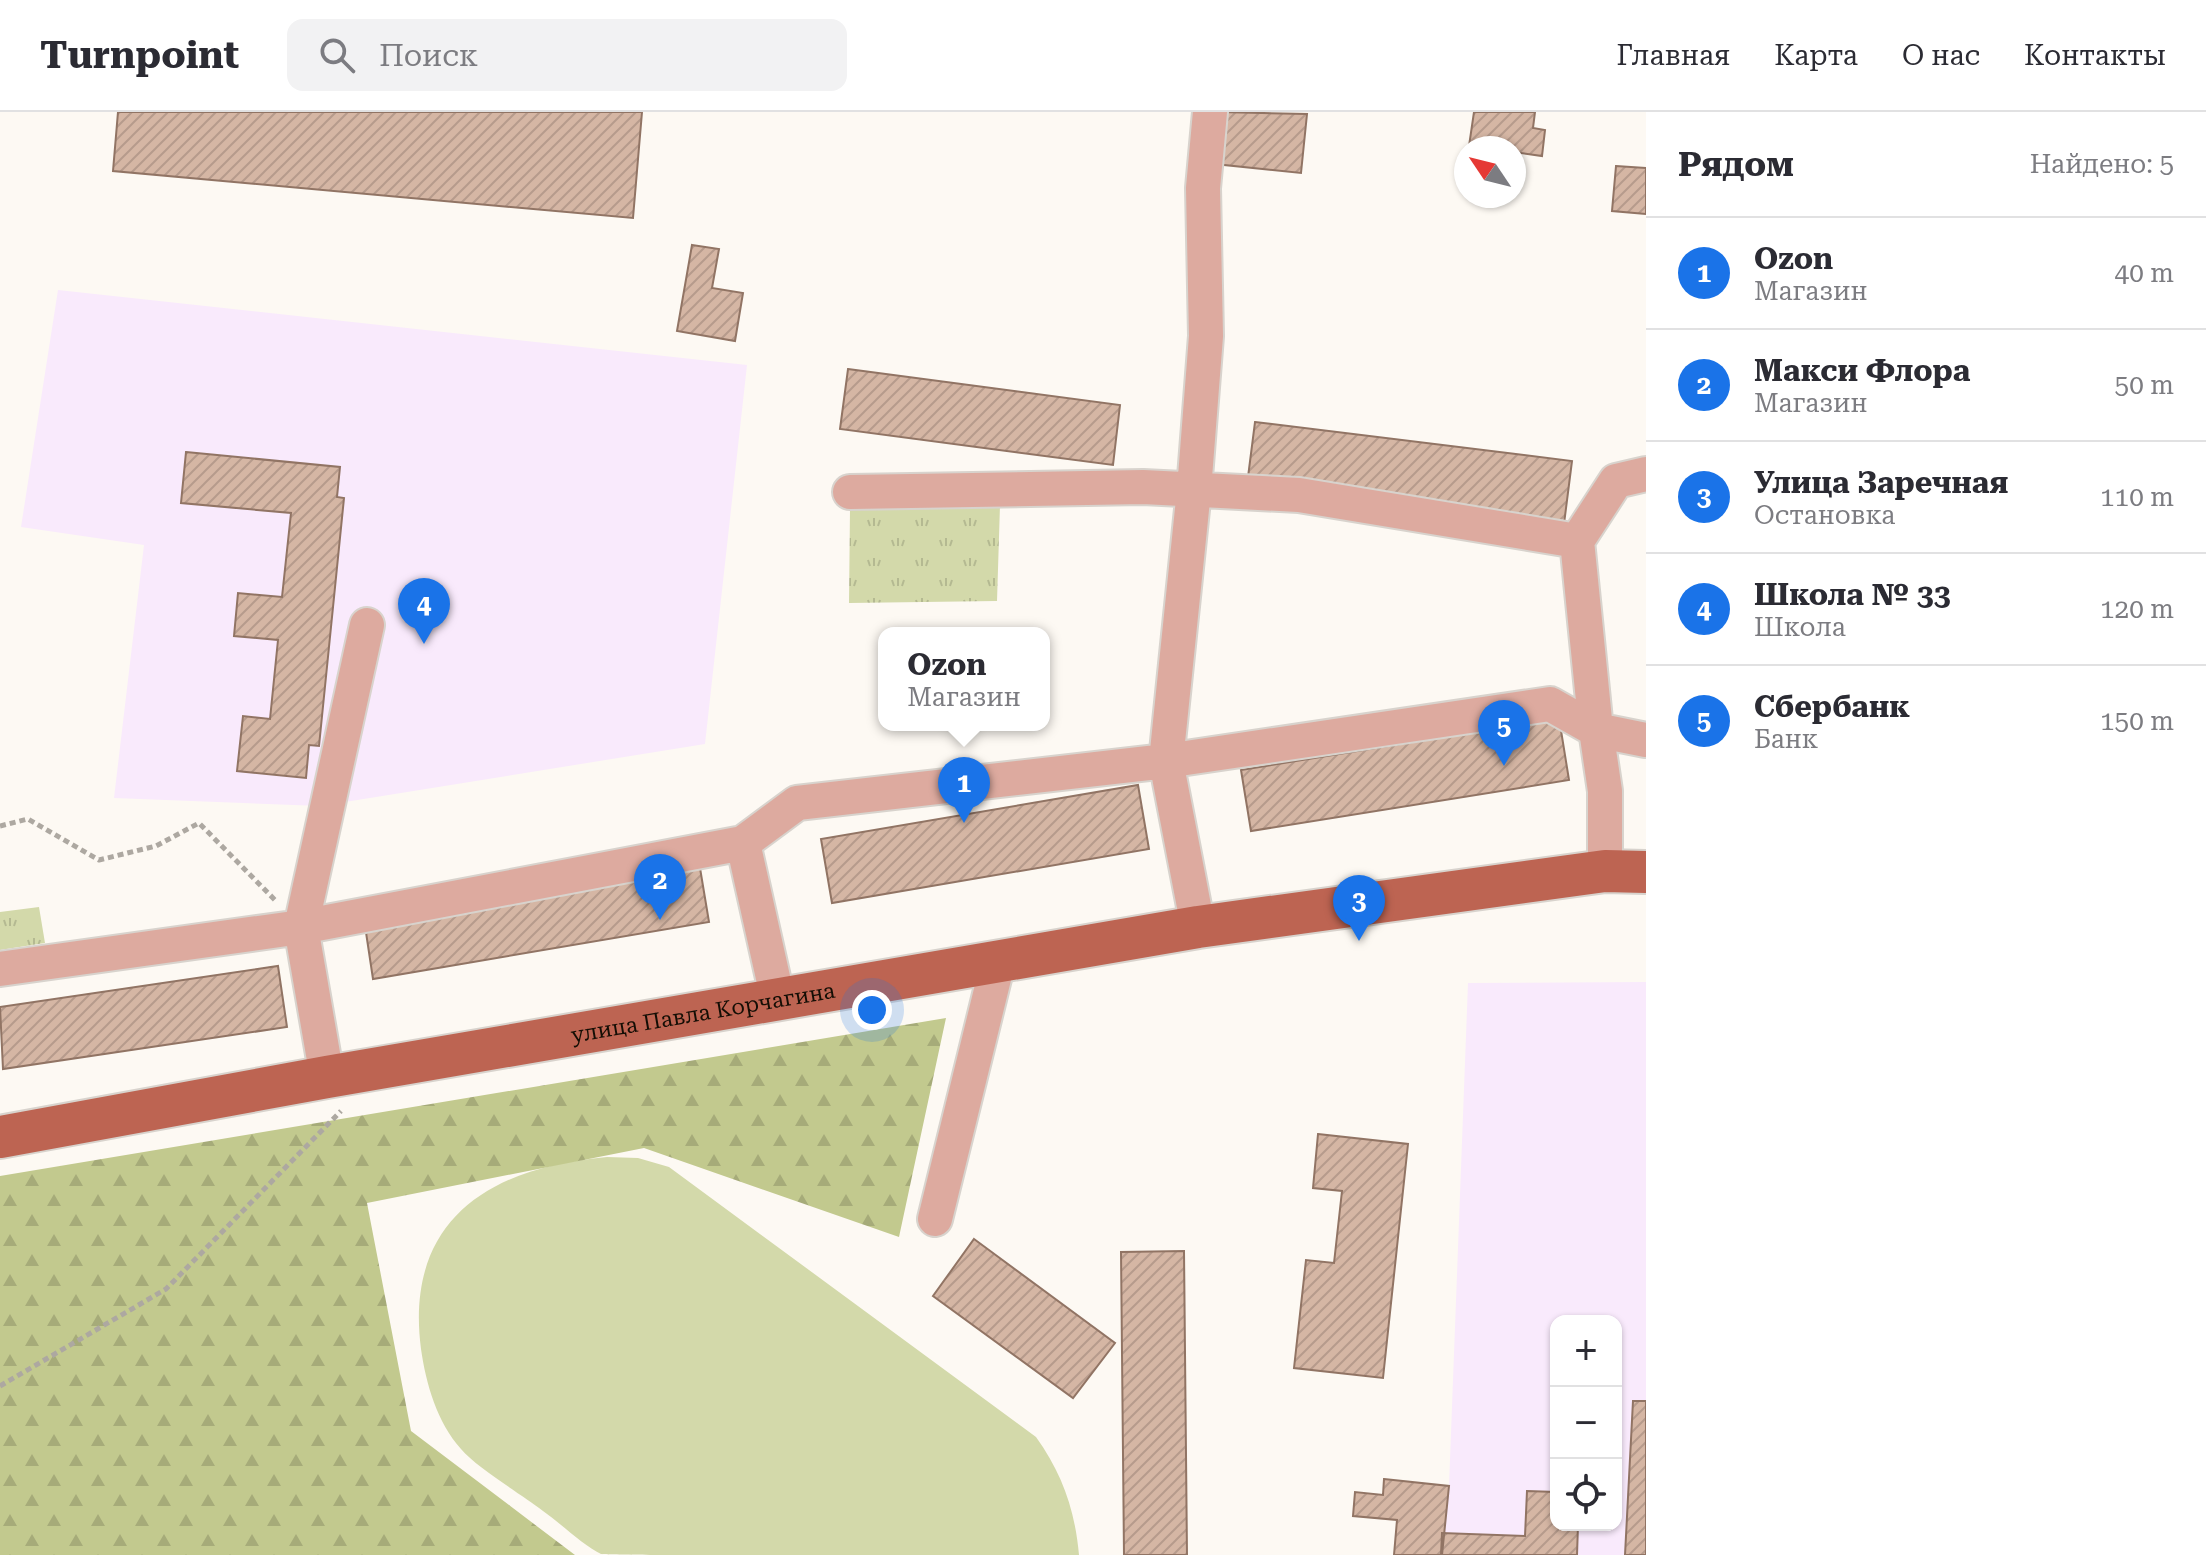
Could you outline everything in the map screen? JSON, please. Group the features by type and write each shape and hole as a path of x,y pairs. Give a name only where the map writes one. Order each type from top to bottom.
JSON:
{"main road":[{"name":"улица Павла Корчагина","path":"0,1137 327,1077 1198,927 1605,871 1646,872"}],"lane":[{"path":"1198,927 1166,761 1194,490 1206,336 1203,188 1210,112"},
{"path":"1605,871 1605,791 1577,541 1616,481 1646,474"},
{"path":"850,492 1143,487 1299,495 1577,541"},
{"path":"327,1077 301,927 367,625"},
{"path":"0,969 129,944 301,927 743,843 797,803 1166,761 1550,704 1596,730 1646,740"},
{"path":"743,843 778,1000"},
{"path":"935,1219 998,962"}],"path":[{"path":"0,826 28,819 99,860 156,846 199,823 301,927"},
{"path":"0,1386 166,1289 362,1089 373,1069"}],"shaded area":[{"path":"58,290 747,365 705,744 320,806 114,798 144,545 21,527"},
{"path":"1646,982 1646,1555 1441,1555 1449,1486 1468,983"}],"green space":[{"path":"1000,505 997,601 849,603 850,509"},
{"path":"39,907 45,943 0,950 0,912"},
{"path":"946,1018 899,1237 644,1148 367,1203 411,1431 575,1555 0,1555 0,1176"},
{"path":"607,1157 638,1158 669,1167 1036,1437 1066,1493 1079,1555 601,1554 477,1464 445,1427 426,1376 419,1304 427,1266 442,1234 464,1208 493,1188 527,1173"}],"building":[{"path":"118,112 642,112 633,218 113,171"},
{"path":"1220,112 1307,114 1301,173 1215,164"},
{"path":"1474,112 1535,112 1533,128 1545,130 1542,156 1526,154 1526,136 1470,136"},
{"path":"1616,166 1646,168 1646,214 1612,211"},
{"path":"692,245 719,249 712,288 743,293 735,341 677,331"},
{"path":"848,369 1120,405 1113,465 840,429"},
{"path":"1255,422 1572,461 1564,524 1247,485"},
{"path":"186,452 340,467 337,497 344,498 319,746 309,745 306,778 237,771 243,716 270,719 278,640 234,636 238,593 282,597 291,513 181,503"},
{"path":"1559,718 1569,780 1251,831 1241,770"},
{"path":"1138,785 1149,849 832,903 821,839"},
{"path":"699,862 709,922 373,979 364,919"},
{"path":"278,966 287,1027 3,1069 0,1007"},
{"path":"1318,1134 1408,1144 1383,1378 1294,1368 1306,1260 1334,1263 1342,1191 1313,1188"},
{"path":"974,1239 1115,1343 1073,1398 933,1296"},
{"path":"1184,1251 1187,1555 1124,1555 1121,1252"},
{"path":"1633,1401 1646,1401 1646,1555 1625,1555"},
{"path":"1384,1479 1449,1486 1442,1555 1394,1555 1397,1520 1353,1516 1355,1492 1383,1495"},
{"path":"1527,1491 1550,1492 1550,1531 1578,1531 1577,1555 1441,1555 1442,1533 1525,1536"}],"place":[{"name":"Школа № 33","path":"424,644"},
{"name":"Сбербанк","path":"1504,766"},
{"name":"Ozon","path":"964,823"},
{"name":"Макси Флора","path":"660,920"},
{"name":"Улица Заречная","path":"1359,941"}]}
